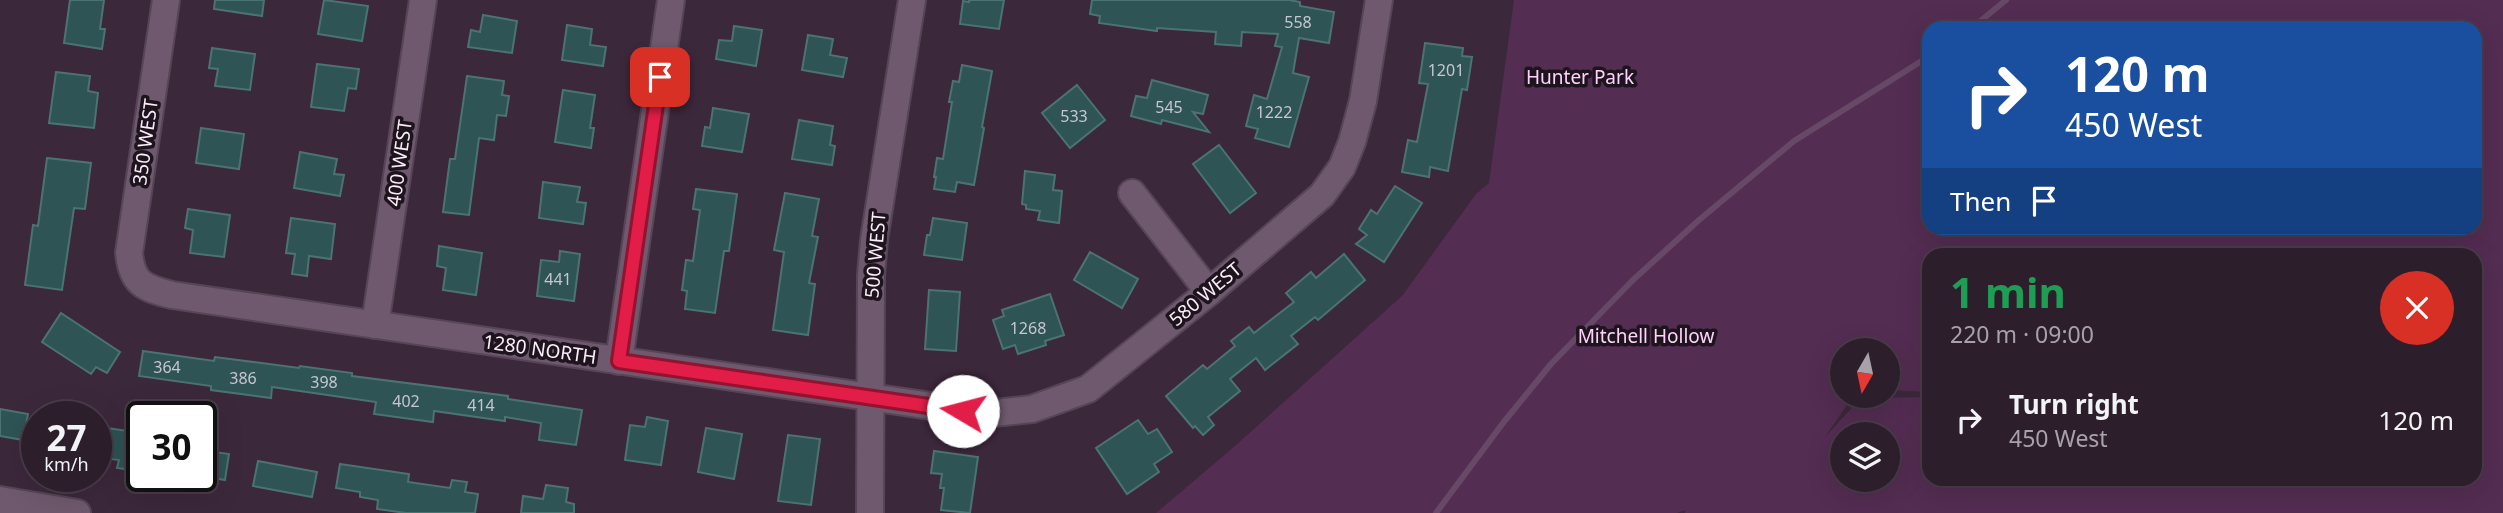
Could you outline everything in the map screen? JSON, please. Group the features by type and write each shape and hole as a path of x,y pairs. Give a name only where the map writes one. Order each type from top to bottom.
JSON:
{"street":[{"name":"350 WEST","path":"139,283 131,269 129,253 166,0"},
{"name":"400 WEST","path":"375,325 423,0"},
{"path":"619,361 671,0"},
{"name":"500 WEST","path":"870,513 870,316 874,240 912,0"},
{"name":"580 WEST","path":"986,414 1032,409 1088,389 1209,292 1322,195 1342,167 1352,142 1363,101 1379,0"},
{"path":"1132,193 1209,292"},
{"name":"1280 NORTH","path":"139,283 153,291 172,295 986,414"},
{"path":"0,500 77,513"}],"green space":[{"name":"Mitchell Hollow","path":"1514,0 2503,0 2503,513 1685,513 1685,510 1677,513 1156,513 1402,296 1476,194 1489,183"}],"building":[{"path":"70,0 104,0 100,29 105,29 102,49 64,43"},
{"path":"215,0 264,0 262,16 214,9"},
{"path":"324,0 368,6 362,41 318,34"},
{"path":"1004,0 999,29 960,24 963,1"},
{"path":"1092,0 1289,0 1300,2 1300,6 1334,12 1329,43 1299,38 1293,73 1309,77 1289,147 1255,138 1258,129 1246,126 1254,95 1267,99 1282,47 1275,46 1278,34 1242,32 1241,46 1215,44 1216,32 1157,28 1157,31 1099,23 1100,16 1090,14"},
{"path":"483,15 517,21 512,53 468,47 471,30 480,32"},
{"path":"567,25 592,29 590,45 606,47 603,66 562,60"},
{"path":"734,26 762,30 756,66 716,59 719,40 732,41"},
{"path":"808,35 833,39 830,55 847,58 843,77 802,70"},
{"path":"1425,43 1463,48 1462,56 1472,57 1467,90 1462,89 1448,171 1430,167 1429,177 1402,172 1408,140 1417,142 1428,84 1419,83"},
{"path":"212,48 255,54 250,90 215,86 218,69 209,68"},
{"path":"317,64 359,69 356,89 348,88 344,111 311,107"},
{"path":"962,65 992,71 974,185 957,182 955,192 934,189 934,177 937,158 943,159 953,81 959,82"},
{"path":"56,72 90,76 88,91 98,93 94,128 49,123"},
{"path":"467,76 504,81 502,95 509,96 506,116 497,115 494,140 479,138 469,215 443,212 450,159 455,159"},
{"path":"1152,80 1208,95 1203,114 1193,112 1209,132 1162,120 1161,124 1131,116 1136,96 1147,98"},
{"path":"1077,85 1105,120 1070,148 1042,113"},
{"path":"563,90 595,95 590,128 594,128 591,148 555,142"},
{"path":"713,108 749,114 742,152 702,146 705,127 710,128"},
{"path":"799,120 833,126 830,145 835,146 832,165 792,159"},
{"path":"201,128 244,134 239,169 196,163"},
{"path":"1219,145 1256,193 1230,213 1193,164"},
{"path":"300,152 337,159 334,174 344,175 340,196 294,188"},
{"path":"47,158 91,163 85,209 74,208 62,290 25,285 33,225 38,226"},
{"path":"1025,171 1055,175 1053,190 1062,191 1059,223 1038,220 1040,211 1026,209 1026,205 1022,204"},
{"path":"543,182 580,187 577,202 586,203 583,224 539,218"},
{"path":"1395,186 1422,203 1384,262 1356,244 1367,235 1359,229 1371,210 1377,214"},
{"path":"696,189 737,194 729,251 724,251 715,313 685,309 687,291 682,290 686,260 693,261 700,210 693,209"},
{"path":"785,193 819,199 812,236 818,237 809,283 815,284 808,335 773,330 784,252 774,250"},
{"path":"188,209 230,215 224,257 190,253 193,230 185,228"},
{"path":"291,218 335,224 331,259 309,256 307,276 292,274 295,254 286,253"},
{"path":"933,218 967,223 962,260 924,255"},
{"path":"439,246 482,253 476,295 443,290 446,268 437,266"},
{"path":"560,251 580,254 574,301 537,296 541,260 559,262"},
{"path":"1090,252 1138,279 1122,308 1074,280"},
{"path":"1344,254 1365,280 1318,320 1315,317 1291,336 1298,344 1265,370 1256,358 1230,379 1240,391 1208,417 1214,425 1203,435 1195,426 1193,428 1166,396 1203,365 1207,369 1235,346 1231,341 1249,327 1254,333 1294,302 1286,293 1311,272 1316,278"},
{"path":"929,290 960,292 956,351 925,349"},
{"path":"1050,294 1064,335 1045,341 1046,345 1018,354 1015,345 1003,349 993,320 1004,316 1002,310"},
{"path":"61,313 120,352 107,373 96,367 91,374 42,342"},
{"path":"143,351 214,361 215,357 300,366 352,373 352,376 508,396 508,399 582,410 576,445 539,440 541,423 505,417 505,421 434,411 433,422 374,414 376,402 272,387 271,398 139,376"},
{"path":"0,409 21,413 21,440 0,436"},
{"path":"647,417 668,421 661,465 625,460 630,425 645,427"},
{"path":"1138,420 1148,434 1157,429 1172,452 1154,464 1159,472 1127,494 1096,448"},
{"path":"706,428 742,434 734,479 698,472"},
{"path":"112,429 126,431 126,469 117,468 119,460 112,459"},
{"path":"788,435 820,439 811,505 778,501"},
{"path":"934,451 978,457 970,513 941,510 944,488 940,488 942,474 931,473"},
{"path":"217,452 229,454 225,480 217,479"},
{"path":"258,461 317,472 312,497 253,486"},
{"path":"340,464 409,474 408,482 450,488 452,480 467,482 465,492 478,494 475,513 406,513 377,509 378,500 360,497 360,492 336,488"},
{"path":"546,485 568,488 566,502 574,504 574,513 521,513 523,496 543,499"}],"waterway":[{"path":"1980,21 2006,0"},
{"path":"1436,513 1551,364 1633,280 1699,220 1794,141 1922,61"}],"route":[{"path":"660,77 619,361 963,411"}],"park label":[{"name":"Hunter Park","path":"1580,77"}]}
